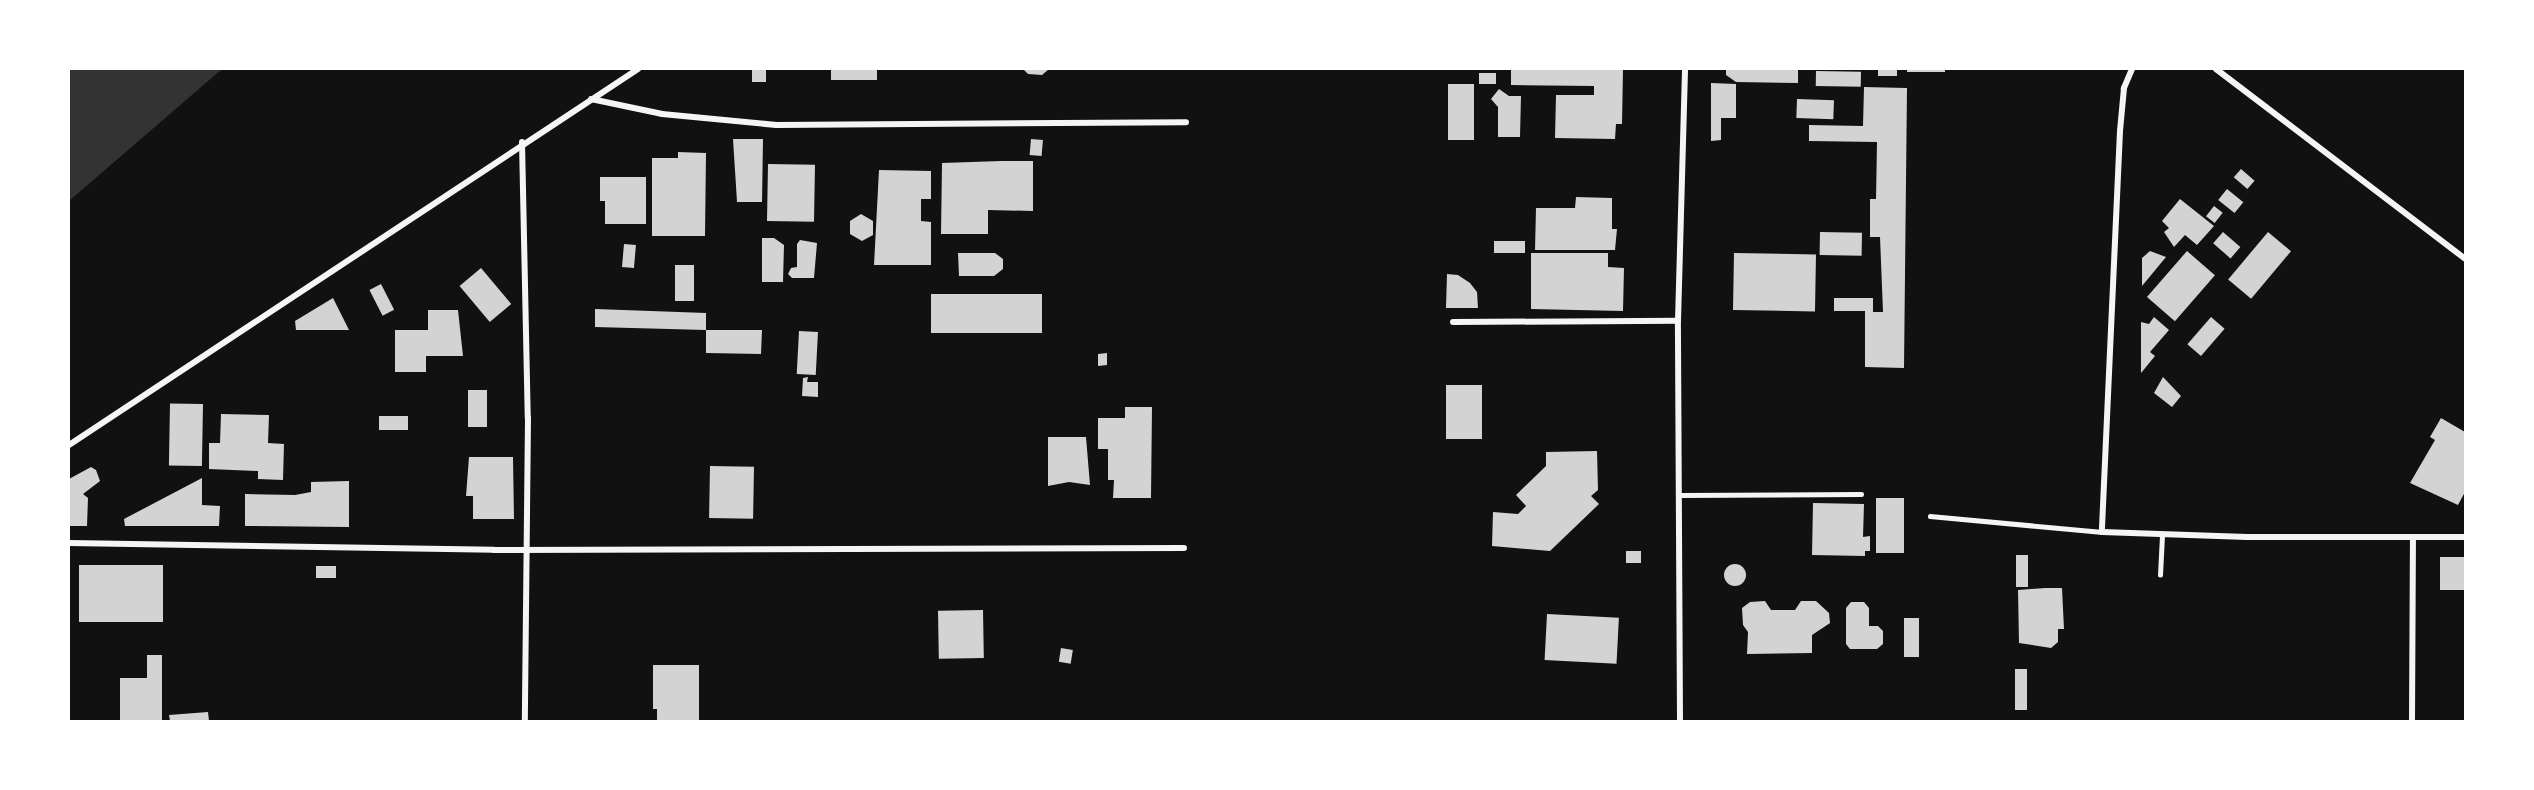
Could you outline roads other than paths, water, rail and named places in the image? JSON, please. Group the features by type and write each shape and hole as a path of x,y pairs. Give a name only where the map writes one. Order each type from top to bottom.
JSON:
{"street":[{"path":"69,445 132,400 327,278 522,142 638,69"},
{"path":"1680,721 1678,321 1684,69"},
{"path":"2132,69 2124,88 2120,131 2102,532 2162,535 2465,537"},
{"path":"2216,69 2465,259"},
{"path":"591,99 662,114 776,125 1186,122"},
{"path":"522,142 527,550 525,721"},
{"path":"1453,322 1678,321"},
{"path":"2412,721 2416,606 2413,538"},
{"path":"69,543 527,550 1184,548"}],"lane":[{"path":"1679,495 1861,494"},
{"path":"1930,516 2102,532"},
{"path":"2160,575 2162,535"}]}
